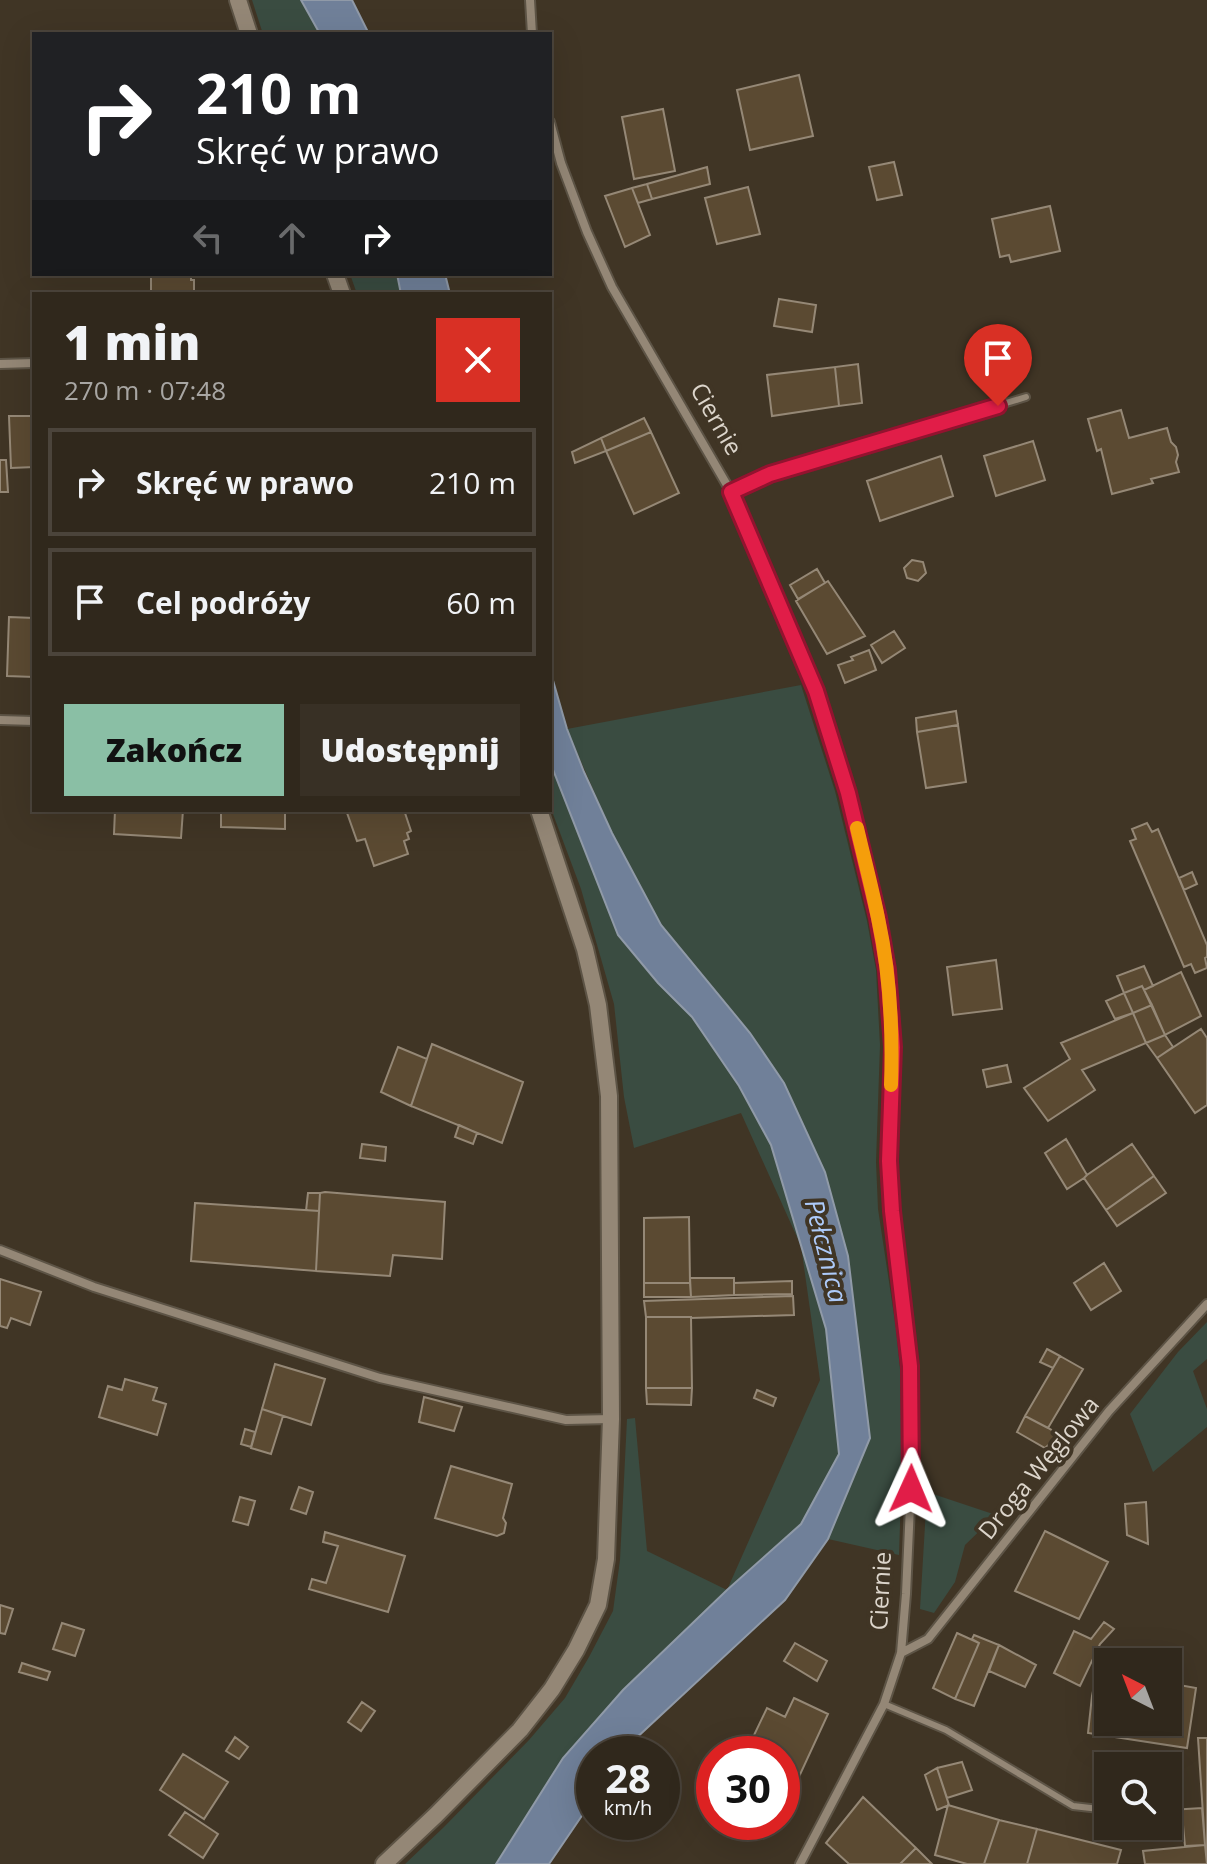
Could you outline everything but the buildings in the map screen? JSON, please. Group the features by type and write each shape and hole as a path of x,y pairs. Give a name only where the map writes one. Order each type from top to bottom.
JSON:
{"street":[{"path":"238,0 248,32"},
{"path":"530,0 532,32"},
{"name":"Ciernie","path":"552,129 587,232 612,287 731,492 820,705 848,793 878,918 887,970 893,1047 889,1161 910,1366 912,1462 901,1653 884,1704 800,1864"},
{"path":"0,364 32,363"},
{"path":"0,720 32,721"},
{"path":"384,1864 520,1730 552,1689 598,1605 606,1559 611,1419 609,1096 598,1005 585,949 540,812"},
{"path":"0,1250 94,1287 380,1378 566,1420 611,1419"},
{"name":"Droga Węglowa","path":"901,1653 928,1639 1109,1411 1207,1304"}],"lane":[{"path":"731,492 770,474 1026,397"},
{"path":"884,1704 946,1730 1073,1806 1094,1808"}],"green space":[{"path":"252,0 301,0 319,32 262,32"},
{"path":"351,276 396,276 400,292 356,292"},
{"path":"801,685 835,791 876,970 880,1045 876,1162 878,1209 900,1369 902,1462 899,1555 828,1539 870,1438 848,1256 825,1172 784,1083 750,1033 661,925 612,833 567,729"},
{"path":"552,767 618,935 658,983 692,1017 739,1086 771,1145 826,1329 839,1455 801,1524 727,1590 820,1380 801,1246 741,1113 634,1148 624,1097 614,1004 581,889 552,811"},
{"path":"1207,1322 1207,1359 1193,1371 1207,1409 1207,1427 1153,1472 1130,1414 1178,1352"},
{"path":"635,1418 647,1551 727,1590 623,1690 582,1736 576,1736 576,1743 563,1758 496,1864 405,1864 529,1740 565,1698 613,1611 620,1560 627,1419"},
{"path":"927,1492 996,1515 965,1545 955,1582 934,1613 920,1609"}],"water":[{"path":"301,0 352,0 368,32 319,32"},
{"path":"397,276 446,276 450,292 401,292"},
{"name":"Pełcznica","path":"552,677 584,772 612,833 661,925 750,1033 784,1083 825,1172 848,1256 870,1438 828,1539 785,1600 638,1736 582,1736 623,1690 801,1524 839,1454 826,1329 771,1145 739,1086 692,1017 658,983 618,935 552,767"},
{"path":"576,1743 576,1824 549,1864 496,1864 563,1758"}],"slow traffic":[{"path":"857,828 887,970 893,1047 891,1085"}],"route":[{"path":"911,1489 910,1366 889,1161 893,1047 887,970 878,918 848,793 816,691 731,492 770,474 998,406"}]}
